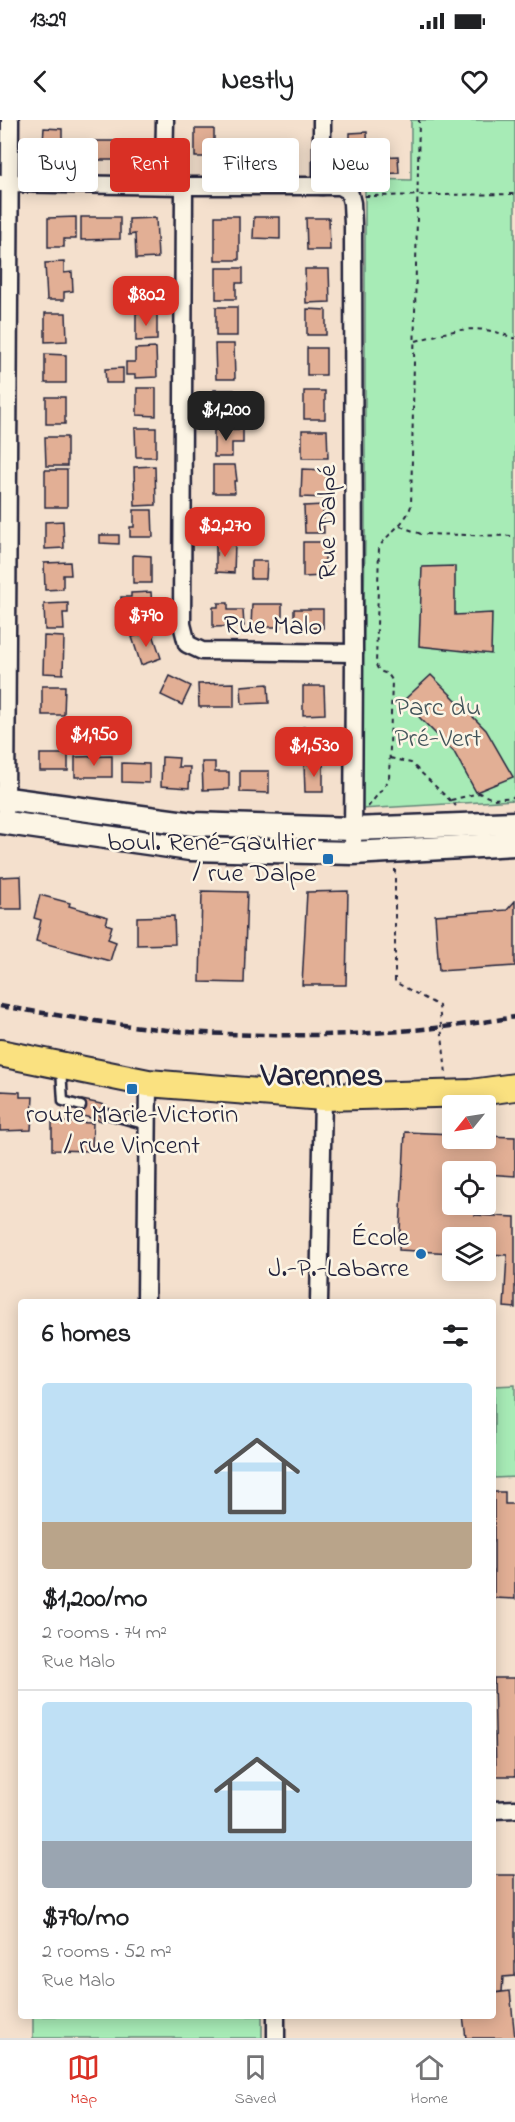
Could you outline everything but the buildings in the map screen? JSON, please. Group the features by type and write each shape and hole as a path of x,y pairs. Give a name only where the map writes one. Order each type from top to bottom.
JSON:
{"main road":[{"path":"0,1053 148,1083 323,1097 471,1093 515,1087"}],"street":[{"path":"10,120 5,183 3,823 190,849 353,853 515,844"},
{"path":"165,120 165,138"},
{"path":"322,120 322,138"},
{"path":"5,183 110,185"},
{"path":"190,186 311,186"},
{"name":"Rue Malo","path":"184,192 182,624 187,644 202,651 354,653"},
{"name":"Rue Dalpé","path":"350,193 354,653 353,853"},
{"path":"3,799 193,824 353,829 515,823"},
{"path":"146,1299 148,1083"},
{"path":"319,1299 323,1097"},
{"path":"496,1810 515,1809"},
{"path":"276,2019 276,2038"}],"lane":[{"path":"61,1065 63,1101 81,1106"},
{"path":"104,1113 147,1125"}],"path":[{"path":"353,829 360,816 389,780 392,680 388,674 379,671 376,665 379,548 408,515 411,506 419,120"},
{"path":"350,193 515,194"},
{"path":"415,342 453,330 488,330 515,339"},
{"path":"399,526 421,534 515,536"},
{"path":"390,758 411,763 476,825"},
{"path":"450,801 478,793 493,799 515,797"},
{"path":"394,851 395,982 439,1006 448,1094"}],"green space":[{"name":"Parc du Pré-Vert","path":"411,120 515,120 515,800 361,809 365,536 365,192 390,192 390,180 411,180"},
{"path":"515,1385 515,1477 496,1478 496,1386"},
{"path":"33,2019 262,2019 262,2038 33,2038"}],"railway":[{"path":"0,1006 165,1030 271,1035 394,1032 515,1017"}],"place":[{"name":"boul. René-Gaultier / rue Dalpe","path":"328,859"},
{"name":"route Marie-Victorin / rue Vincent","path":"132,1089"},
{"name":"École J.-P.-Labarre","path":"421,1254"}],"district":[{"name":"Varennes","path":"322,1077"}]}
